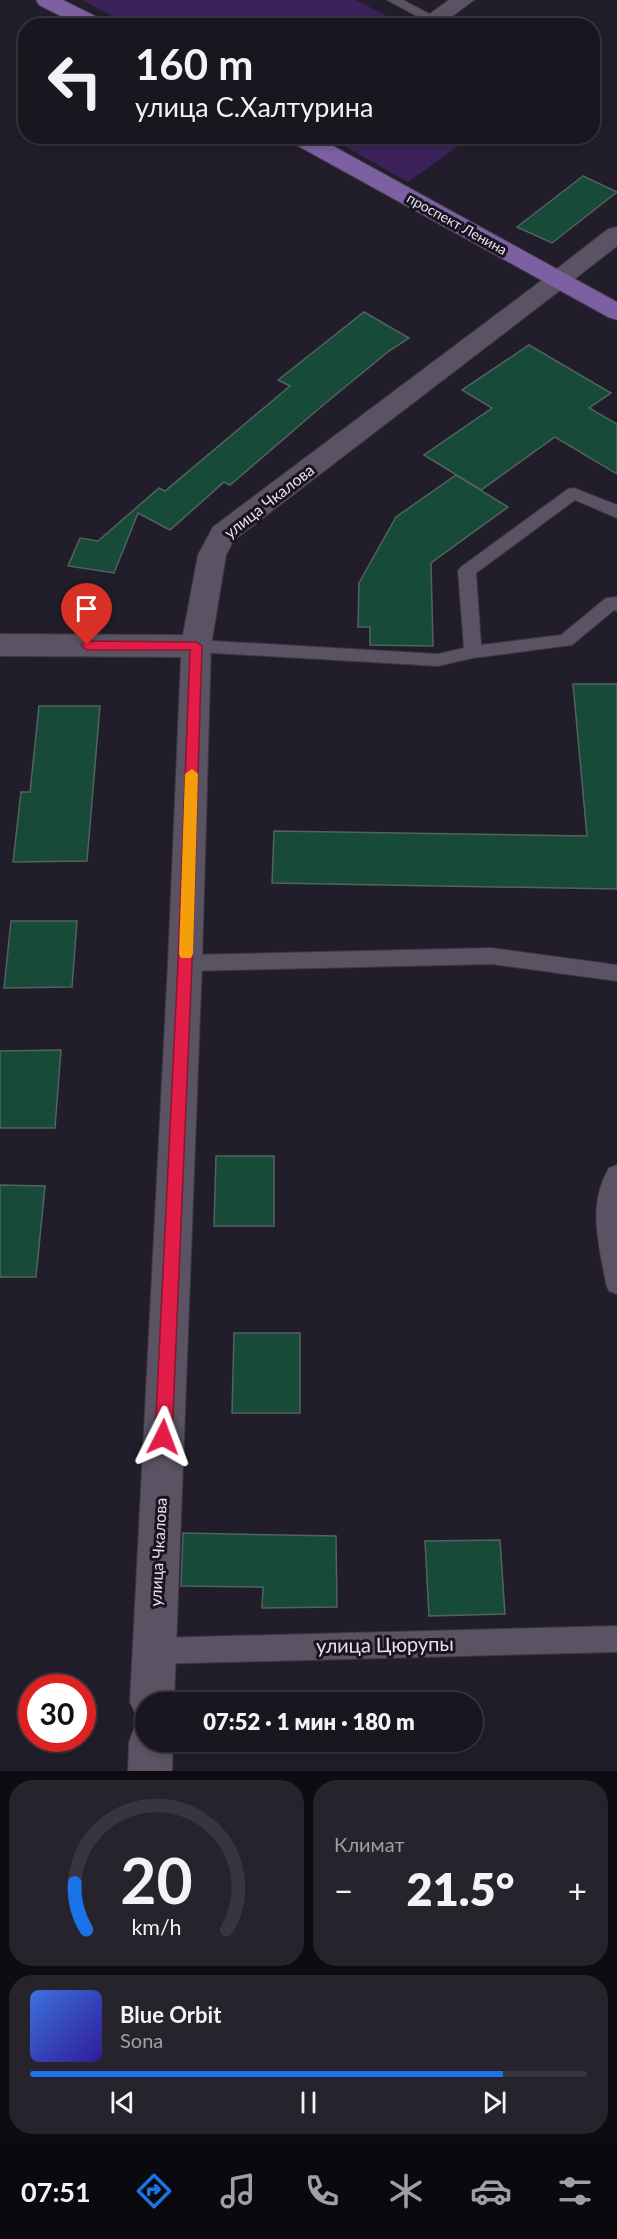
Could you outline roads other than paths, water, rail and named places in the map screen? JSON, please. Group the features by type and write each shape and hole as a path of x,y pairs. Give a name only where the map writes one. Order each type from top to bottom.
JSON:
{"main road":[{"path":"47,0 82,18"},
{"path":"68,0 93,18"},
{"name":"проспект Ленина","path":"312,144 617,312"}],"street":[{"path":"435,18 463,0"},
{"name":"улица Чкалова","path":"152,1692 185,963 196,646 212,555 223,534 617,234"},
{"path":"0,645 196,646"},
{"path":"150,1771 151,1752"}],"lane":[{"path":"393,0 422,18"},
{"path":"473,652 467,571 574,493 617,512"},
{"path":"196,646 438,660 473,652 566,641 615,602"},
{"path":"185,963 492,957 617,973"},
{"path":"617,1175 608,1189 606,1203 617,1284"},
{"name":"улица Цюрупы","path":"153,1651 617,1639"}]}
